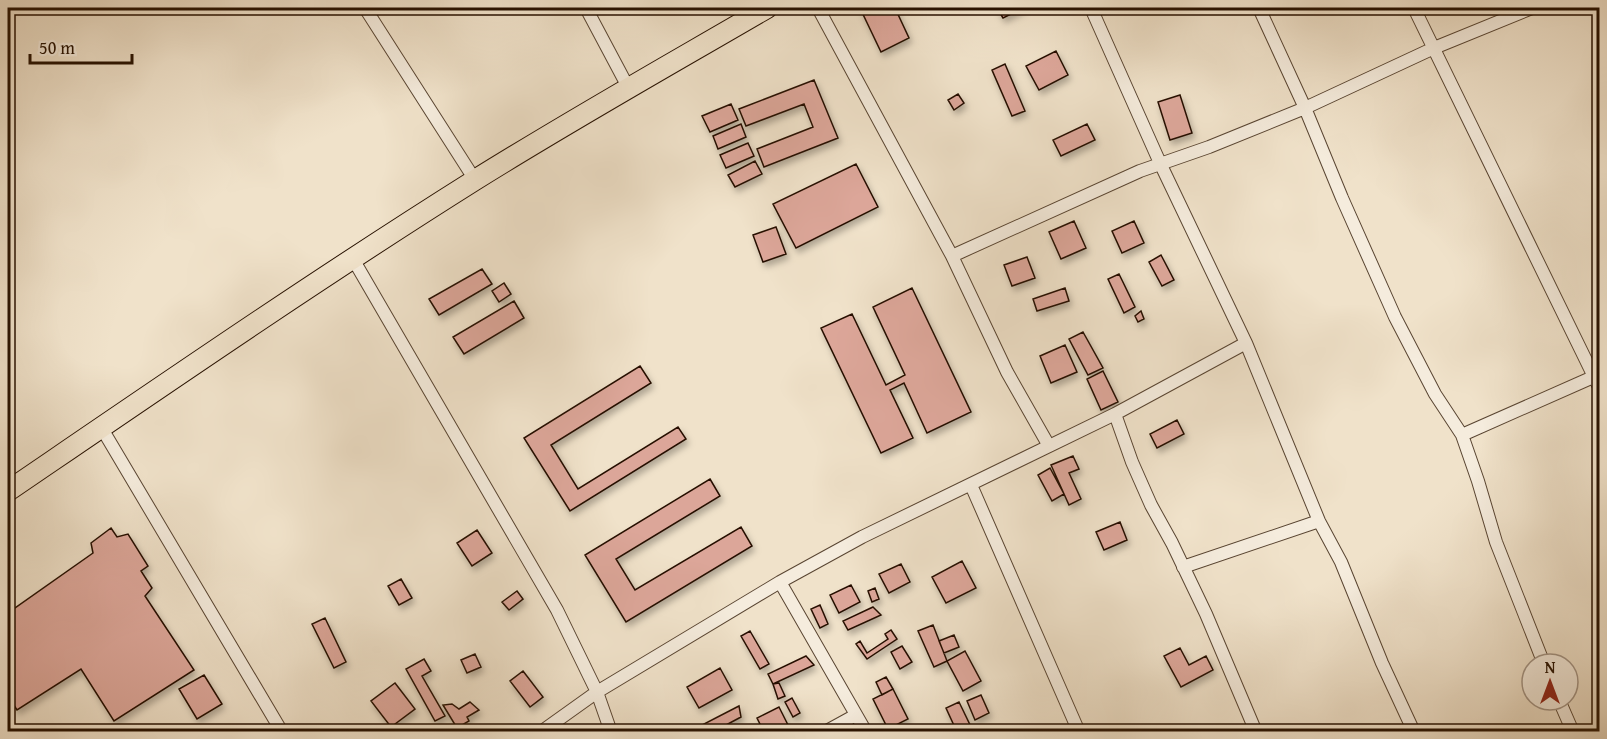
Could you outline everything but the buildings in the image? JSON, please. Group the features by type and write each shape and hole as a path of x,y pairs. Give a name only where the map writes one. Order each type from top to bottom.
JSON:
{"main road":[{"path":"8,491 270,313 475,180 628,87 766,8"}],"street":[{"path":"365,8 475,180"},
{"path":"586,8 628,87"},
{"path":"818,8 952,256 1007,372 1049,446"},
{"path":"1091,8 1246,343 1319,521 1341,562 1378,654 1414,732"},
{"path":"1259,8 1305,108 1395,317 1435,394 1462,435 1496,542 1539,652"},
{"path":"1414,8 1597,375 1599,389"},
{"path":"952,256 1066,203 1161,163 1209,147 1305,108 1434,48 1532,8"},
{"path":"353,259 556,610 597,692 611,732"},
{"path":"541,732 597,692 780,582 862,537 1115,414 1246,343"},
{"path":"1462,435 1597,375"},
{"path":"1115,414 1137,473 1206,614 1256,732"},
{"path":"101,427 282,732"},
{"path":"971,484 1079,732"},
{"path":"1182,567 1319,521"},
{"path":"780,582 866,732"},
{"path":"1564,712 1573,732"},
{"path":"825,732 856,715"}]}
